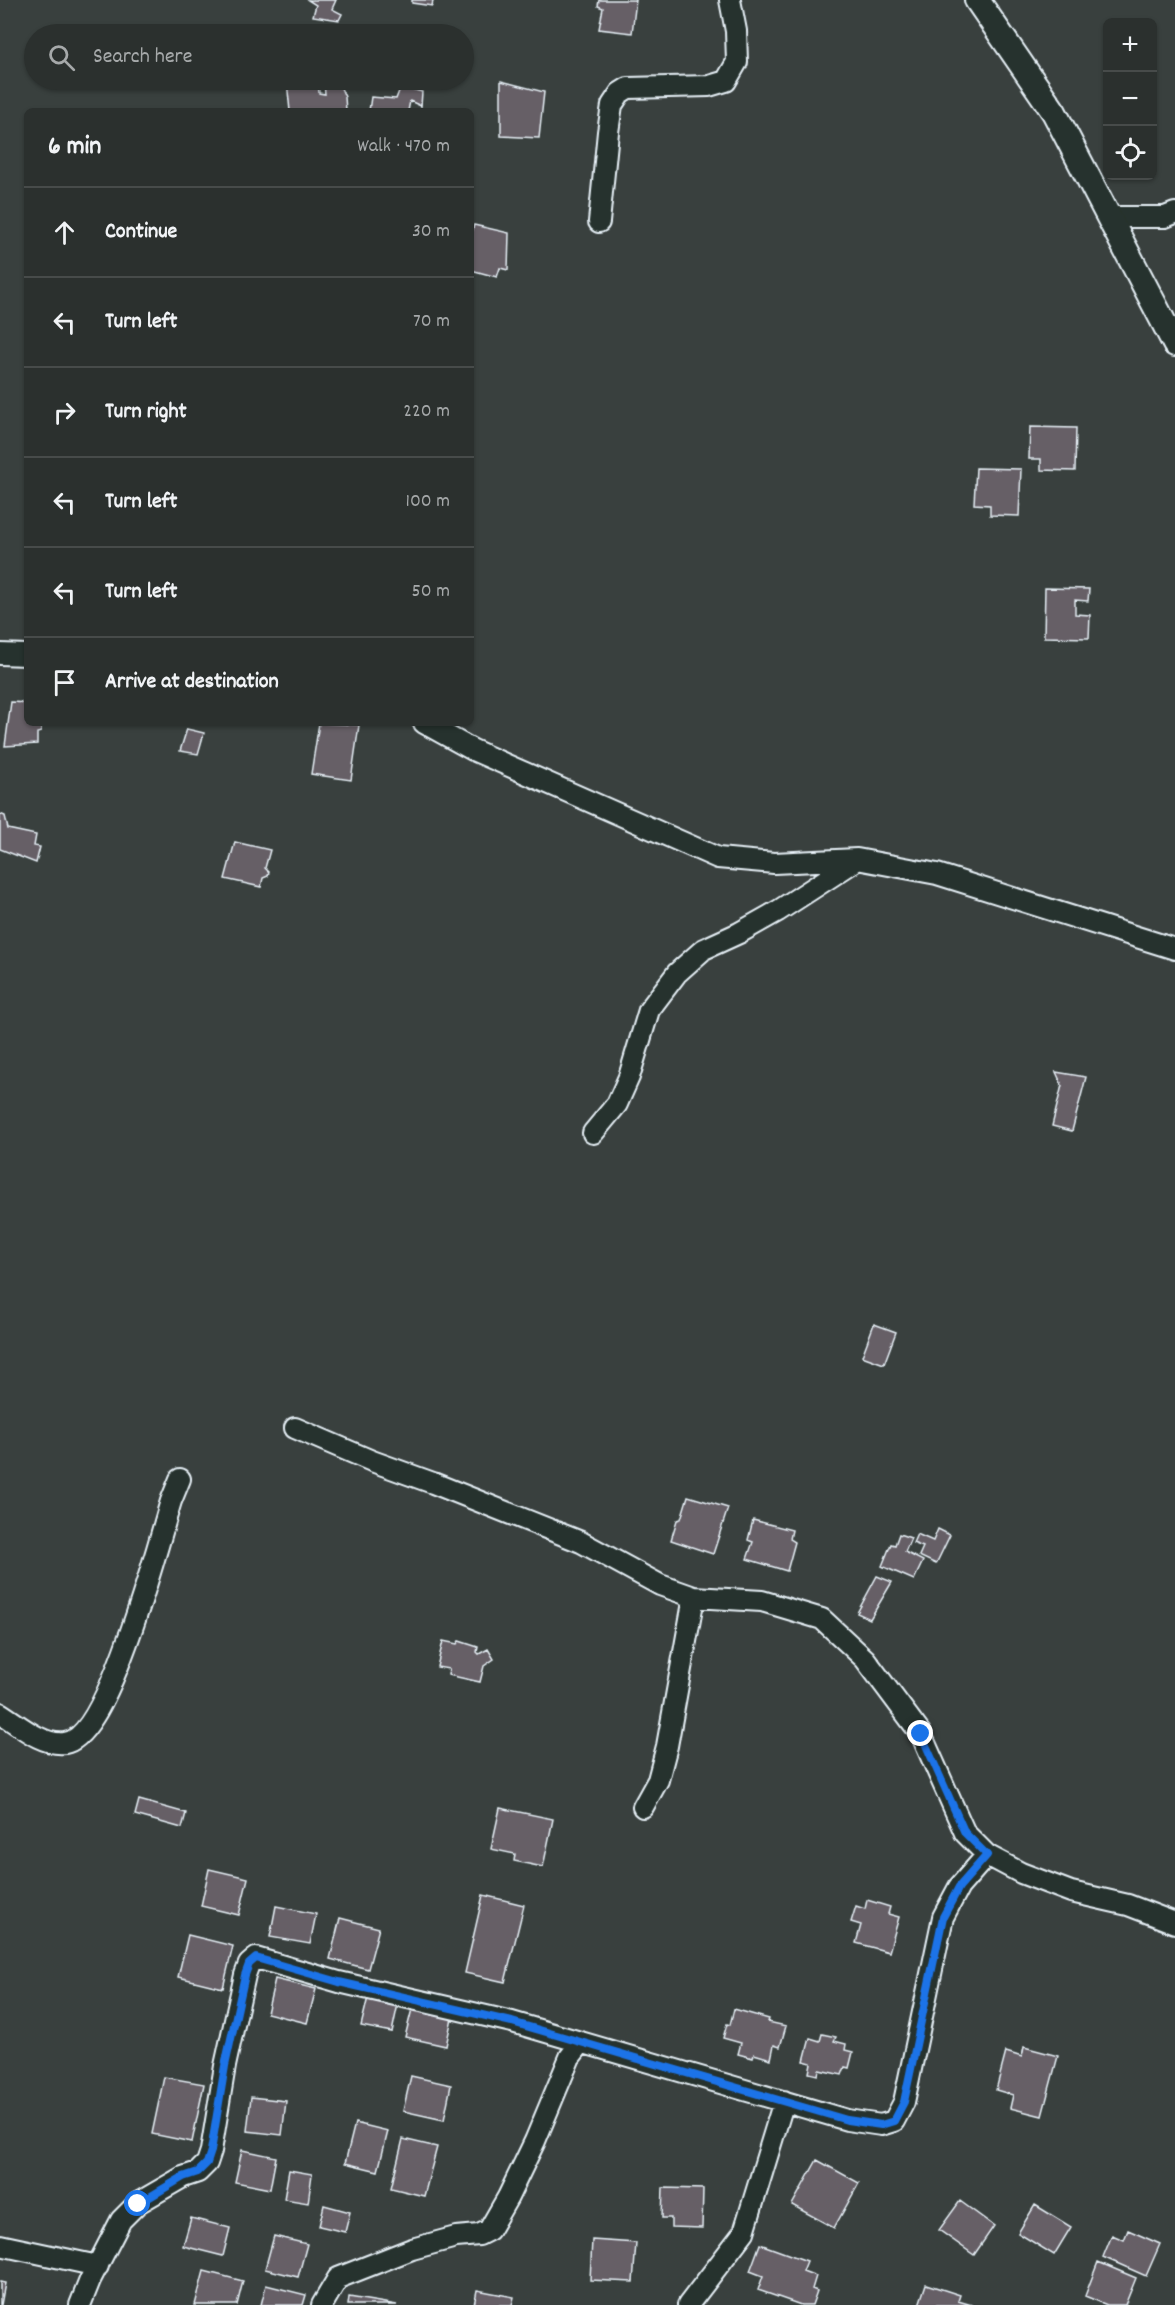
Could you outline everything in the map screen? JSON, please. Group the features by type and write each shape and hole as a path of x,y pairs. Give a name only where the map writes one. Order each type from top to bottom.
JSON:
{"street":[{"path":"599,222 612,105 620,93 628,88 709,86 726,81 737,62 736,31 730,0"},
{"path":"977,0 1054,112 1175,344"},
{"path":"1109,217 1165,218 1175,213"},
{"path":"0,654 24,655"},
{"path":"429,726 473,750 718,858 774,864 857,859 937,874 1175,949"},
{"path":"592,1133 617,1104 629,1077 648,1010 677,974 704,950 778,911 857,859"},
{"path":"295,1428 372,1461 581,1542 660,1585 694,1597 762,1601 822,1619 865,1659 921,1734 965,1833 987,1855 1021,1873 1071,1892 1128,1905 1175,1923"},
{"path":"0,1713 44,1740 55,1743 76,1740 105,1697 121,1663 171,1501 180,1479"},
{"path":"643,1807 658,1780 667,1746 694,1597"},
{"path":"80,2305 122,2220 138,2204 183,2177 198,2172 207,2163 245,1975 249,1964 256,1958 339,1982 512,2022 864,2124 881,2125 894,2121 904,2102 943,1917 959,1887 987,1855"},
{"path":"322,2305 338,2278 412,2249 456,2237 479,2235 489,2230 536,2141 570,2057 581,2043"},
{"path":"688,2305 744,2232 784,2101"},
{"path":"0,2246 98,2266"}],"building":[{"path":"308,0 336,0 332,9 342,14 339,20 313,16 316,5"},
{"path":"412,0 433,0 432,6 412,3"},
{"path":"599,0 636,0 632,33 599,29 603,8 598,6"},
{"path":"501,81 544,92 539,138 501,136"},
{"path":"288,90 319,90 319,93 325,94 325,90 342,90 345,97 346,108 290,108"},
{"path":"399,90 422,92 421,106 410,101 409,108 369,108 371,97 396,99"},
{"path":"474,225 509,233 508,270 500,268 497,277 474,271"},
{"path":"1030,427 1076,428 1075,471 1041,470 1041,459 1029,459"},
{"path":"976,468 1021,469 1019,516 990,515 990,505 974,504"},
{"path":"1045,588 1089,589 1088,601 1075,600 1075,614 1090,615 1089,638 1044,637"},
{"path":"11,702 24,703 24,726 41,726 41,732 37,733 37,744 5,746"},
{"path":"319,726 359,726 351,780 311,774"},
{"path":"187,729 204,733 198,754 180,751"},
{"path":"0,814 5,816 8,829 36,835 34,846 40,847 36,863 0,849"},
{"path":"235,842 270,850 265,868 269,872 268,876 263,878 261,887 225,879"},
{"path":"1056,1072 1086,1077 1072,1131 1052,1126 1062,1085"},
{"path":"874,1324 896,1332 884,1364 862,1356"},
{"path":"688,1496 728,1508 713,1554 671,1540"},
{"path":"753,1520 792,1530 790,1539 795,1542 787,1571 747,1559 753,1542 748,1540"},
{"path":"938,1529 950,1535 936,1564 919,1556 923,1547 913,1543 917,1534 933,1541"},
{"path":"899,1534 911,1538 905,1552 923,1561 914,1580 882,1566 891,1544 895,1545"},
{"path":"877,1576 892,1582 870,1619 857,1613"},
{"path":"443,1641 457,1644 459,1641 478,1647 479,1654 488,1649 494,1659 484,1666 480,1682 448,1675 449,1669 437,1667"},
{"path":"139,1800 186,1813 182,1828 135,1815"},
{"path":"500,1808 553,1819 543,1867 514,1861 515,1854 491,1849"},
{"path":"209,1869 248,1878 239,1915 201,1906"},
{"path":"483,1895 524,1905 505,1982 465,1973"},
{"path":"867,1900 890,1907 888,1914 899,1917 889,1952 856,1943 861,1925 851,1922 856,1906 865,1909"},
{"path":"276,1906 316,1914 310,1944 270,1937"},
{"path":"340,1918 379,1928 368,1969 330,1959"},
{"path":"188,1935 233,1946 223,1988 178,1977"},
{"path":"275,1979 316,1989 307,2023 267,2013"},
{"path":"369,1993 399,1999 392,2032 361,2026"},
{"path":"413,2005 453,2013 446,2046 405,2037"},
{"path":"734,2009 786,2026 780,2047 774,2045 771,2059 754,2054 753,2058 738,2054 741,2043 723,2038 727,2024 730,2025"},
{"path":"822,2034 836,2037 834,2041 846,2044 845,2050 853,2052 849,2068 845,2067 842,2075 819,2070 818,2075 809,2073 811,2063 804,2061 810,2038 820,2041"},
{"path":"1024,2047 1058,2056 1042,2116 1010,2108 1013,2095 996,2090 1006,2052 1022,2057"},
{"path":"411,2076 451,2085 444,2120 403,2111"},
{"path":"164,2077 204,2084 192,2142 152,2134"},
{"path":"251,2097 286,2101 282,2135 247,2131"},
{"path":"355,2123 388,2131 378,2171 345,2163"},
{"path":"403,2139 437,2147 424,2196 391,2188"},
{"path":"242,2150 276,2157 270,2189 235,2182"},
{"path":"817,2160 859,2183 834,2228 792,2205"},
{"path":"289,2170 312,2174 308,2203 284,2199"},
{"path":"663,2188 703,2189 702,2228 671,2227 671,2218 662,2218"},
{"path":"960,2201 994,2226 974,2255 939,2230"},
{"path":"324,2205 350,2212 345,2232 319,2226"},
{"path":"1035,2205 1071,2227 1054,2255 1018,2233"},
{"path":"191,2218 230,2228 223,2256 183,2246"},
{"path":"1128,2230 1160,2244 1146,2276 1103,2257 1112,2235 1124,2240"},
{"path":"274,2236 307,2244 298,2277 265,2269"},
{"path":"592,2240 636,2243 633,2282 590,2280"},
{"path":"760,2244 807,2261 803,2271 816,2276 812,2289 817,2291 812,2305 801,2305 758,2290 763,2276 750,2271"},
{"path":"1098,2262 1136,2278 1125,2305 1107,2305 1085,2296"},
{"path":"204,2271 243,2281 237,2305 195,2305"},
{"path":"0,2282 5,2283 1,2305 0,2305"},
{"path":"926,2284 960,2295 958,2301 972,2305 919,2305"},
{"path":"266,2285 306,2295 303,2305 261,2305"},
{"path":"477,2290 514,2297 512,2305 474,2305"},
{"path":"349,2297 397,2305 348,2305"}],"route":[{"path":"138,2204 183,2177 198,2172 207,2163 245,1975 249,1964 256,1958 339,1982 512,2022 847,2120 881,2125 894,2121 904,2102 943,1917 959,1887 987,1855 965,1833 921,1734"}]}
